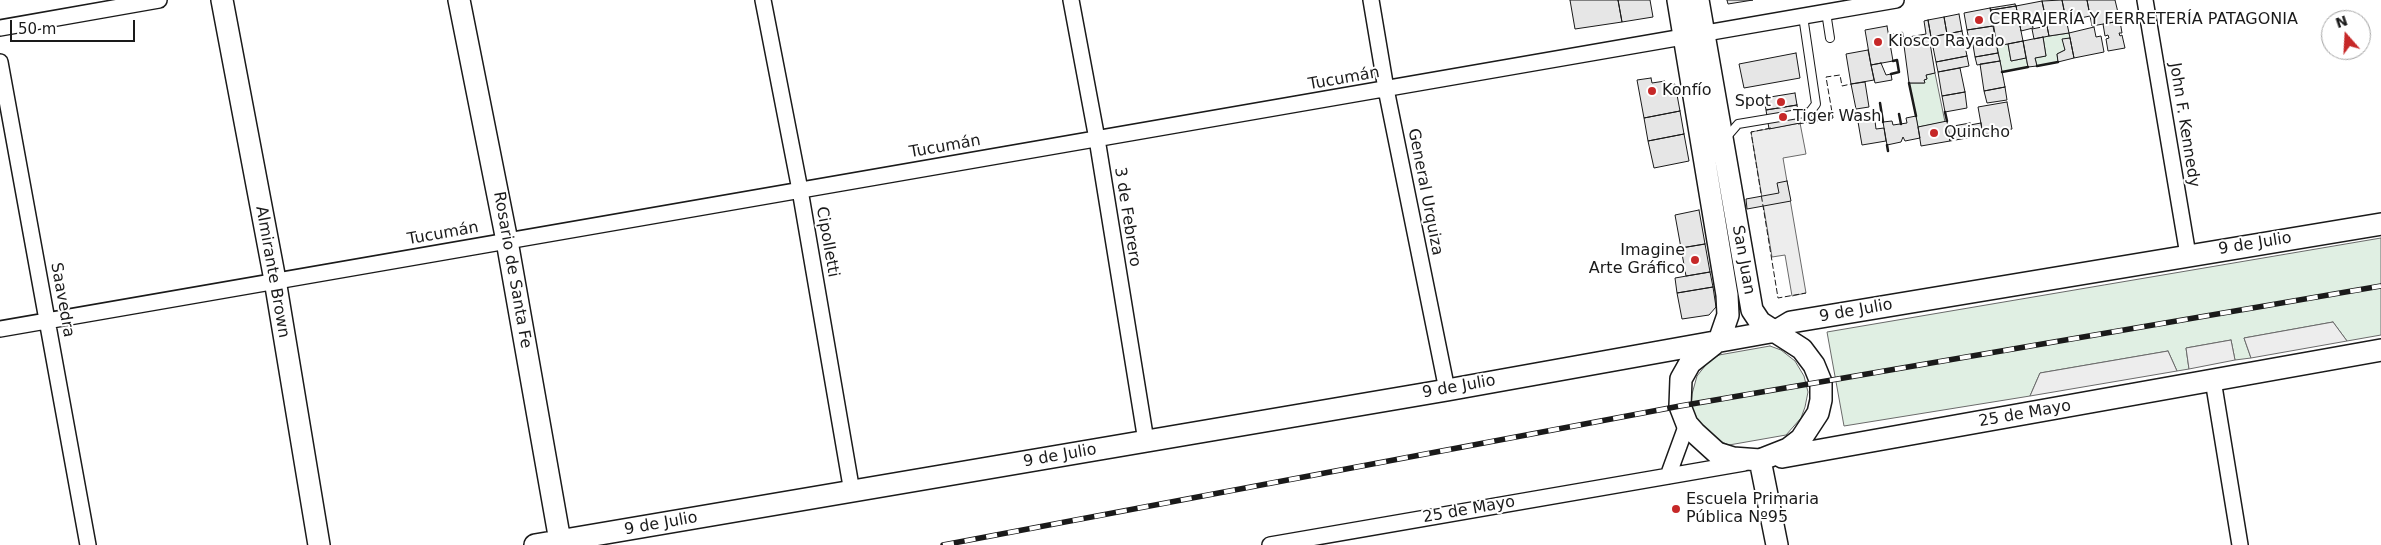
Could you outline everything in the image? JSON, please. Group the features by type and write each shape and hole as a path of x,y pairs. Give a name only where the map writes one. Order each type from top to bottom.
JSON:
{"main road":[{"name":"Almirante Brown","path":"222,0 274,280 319,545"},
{"name":"Rosario de Santa Fe","path":"459,0 507,241 560,541"},
{"name":"San Juan","path":"1678,0 1694,34 1722,142 1752,310 1760,322 1802,349 1814,365 1821,382 1821,400 1814,422 1801,440 1788,449 1760,460 1733,458 1717,452 1687,424"},
{"name":"San Juan","path":"1698,0 1694,34 1727,295 1728,315 1719,341"},
{"name":"9 de Julio","path":"536,545 1447,390 1776,331 1791,322 2381,224"},
{"path":"1687,424 1680,406 1681,379 1690,363 1719,341"},
{"name":"25 de Mayo","path":"1760,460 2381,350"},
{"path":"1760,460 1777,545"}],"street":[{"path":"0,28 159,0"},
{"name":"Cipolletti","path":"763,0 800,190 852,492"},
{"name":"3 de Febrero","path":"1071,0 1097,139 1146,441"},
{"name":"General Urquiza","path":"1371,0 1386,89 1447,390"},
{"name":"Tucumán","path":"0,329 1896,0"},
{"name":"John F. Kennedy","path":"2145,0 2188,255"},
{"name":"Saavedra","path":"0,62 88,545"},
{"path":"2213,380 2240,545"},
{"path":"1668,476 1687,424"},
{"name":"25 de Mayo","path":"1270,545 1760,460"}],"lane":[{"path":"1826,12 1830,38"},
{"path":"1722,142 1738,124 1810,112 1816,104 1803,16"}],"green space":[{"path":"2069,33 2070,38 2063,40 2065,50 2057,54 2058,62 2037,66 2035,58 2046,56 2043,37"},
{"path":"2008,44 2011,61 2026,58 2028,67 2002,72 1997,46"},
{"path":"1935,73 1945,122 1918,127 1909,83 1924,83 1924,80 1927,79 1926,75"},
{"path":"2381,238 2381,335 2347,341 2333,322 2244,338 2251,358 2235,360 2231,340 2186,348 2189,369 2177,371 2168,351 2040,373 2030,396 1844,426 1827,332"},
{"path":"1770,346 1781,350 1795,361 1804,376 1808,392 1801,418 1786,435 1729,445 1717,440 1696,419 1691,406 1697,376 1709,361 1719,355"}],"shaded area":[{"path":"1800,123 1806,154 1783,158 1806,293 1792,296 1785,255 1772,257 1751,132"},
{"path":"2333,322 2347,341 2251,358 2244,338"},
{"path":"2231,340 2235,360 2189,369 2186,348"},
{"path":"2168,351 2177,371 2030,396 2040,373"}],"building":[{"path":"1570,0 1618,0 1622,22 1575,29"},
{"path":"1618,0 1650,0 1653,17 1622,22"},
{"path":"1727,0 1753,0 1728,4"},
{"path":"2062,0 2069,33 2049,36 2042,1"},
{"path":"2062,0 2087,0 2090,16 2066,21"},
{"path":"2087,0 2115,0 2120,21 2092,26"},
{"path":"2042,1 2046,19 2032,22 2033,28 2021,31 2016,6"},
{"path":"2015,4 2016,6 1991,10 1990,8"},
{"path":"2016,6 2023,41 1997,46 1991,10"},
{"name":"CERRAJERÍA Y FERRETERÍA PATAGONIA","path":"1990,8 1993,26 1967,30 1964,13"},
{"path":"1959,14 1962,31 1947,34 1944,17"},
{"path":"1944,17 1947,34 1931,37 1928,20"},
{"path":"1928,20 1935,73 1926,75 1925,83 1909,83 1903,38 1926,34 1924,21"},
{"path":"2120,21 2122,33 2119,33 2120,36 2122,35 2125,48 2108,51 2106,39 2109,38 2108,35 2105,36 2103,24"},
{"name":"Kiosco Rayado","path":"1887,26 1893,61 1871,65 1865,30"},
{"path":"1993,26 1998,53 1975,57 1972,39 1969,40 1967,30"},
{"path":"2047,26 2049,36 2034,39 2032,29"},
{"path":"2094,27 2096,37 2101,36 2104,52 2074,58 2069,33"},
{"path":"1962,31 1967,56 1936,62 1931,37"},
{"path":"2043,37 2046,56 2035,58 2037,66 2028,67 2023,41"},
{"path":"2070,38 2074,58 2058,62 2057,54 2065,50 2062,39"},
{"path":"2023,41 2026,58 2011,61 2008,44"},
{"path":"1868,50 1874,80 1851,84 1846,54"},
{"path":"1796,53 1800,78 1744,88 1739,64"},
{"path":"1998,53 2000,61 1977,65 1975,57"},
{"path":"1967,56 1969,66 1938,72 1936,62"},
{"path":"2000,61 2005,87 1984,91 1980,64"},
{"path":"1881,63 1886,75 1891,74 1892,80 1875,83 1871,65"},
{"path":"1960,68 1965,92 1942,96 1938,72"},
{"path":"1651,78 1652,83 1665,81 1665,86 1675,84 1680,111 1644,118 1637,80"},
{"path":"1865,82 1869,107 1856,109 1851,84"},
{"path":"2005,87 2007,100 1987,103 1984,91"},
{"path":"1965,92 1967,108 1945,112 1942,96"},
{"name":"Spot","path":"1795,93 1797,105 1766,110 1764,98"},
{"path":"2007,102 2012,129 1983,135 1978,107"},
{"name":"Tiger Wash","path":"1797,105 1800,123 1769,129 1766,110"},
{"path":"1680,111 1684,134 1648,141 1644,118"},
{"path":"1874,113 1876,129 1884,128 1886,141 1862,145 1857,116"},
{"path":"1916,116 1920,138 1905,141 1903,137 1901,142 1887,145 1883,122 1892,121 1893,125 1907,123 1906,118"},
{"name":"Quincho","path":"1947,121 1950,141 1921,146 1918,127"},
{"path":"1970,123 1972,137 1950,141 1948,127"},
{"path":"1981,123 1983,135 1972,137 1970,125"},
{"path":"1684,134 1689,161 1654,168 1648,141"},
{"path":"1787,181 1791,201 1747,209 1746,199 1779,193 1777,183"},
{"path":"1699,210 1705,244 1681,248 1675,215"},
{"name":"Imagine Arte Gráfico","path":"1705,244 1710,272 1686,276 1681,248"},
{"path":"1710,272 1713,287 1677,293 1675,278"},
{"path":"1713,287 1716,307 1709,315 1682,319 1677,293"}],"railway":[{"path":"943,545 1680,406 2381,286"}],"fence":[{"path":"1888,35 1902,33"},
{"path":"1798,124 1833,118 1826,77 1840,75 1842,86 1851,84"},
{"path":"1771,128 1751,132 1778,298 1806,293"}],"wall":[{"path":"1902,33 1903,38"},
{"path":"1891,74 1899,72 1897,60 1893,61"},
{"path":"2037,66 2058,62"},
{"path":"2002,72 2028,67"},
{"path":"1909,83 1916,116"},
{"path":"1880,103 1883,122"},
{"path":"1945,112 1947,121"},
{"path":"1899,114 1901,124"},
{"path":"1887,145 1888,151"}],"place":[{"name":"CERRAJERÍA Y FERRETERÍA PATAGONIA","path":"1979,20"},
{"name":"Kiosco Rayado","path":"1878,42"},
{"name":"Konfío","path":"1652,91"},
{"name":"Spot","path":"1781,102"},
{"name":"Tiger Wash","path":"1783,117"},
{"name":"Quincho","path":"1934,133"},
{"name":"Imagine Arte Gráfico","path":"1695,260"},
{"name":"Escuela Primaria Pública Nº95","path":"1676,509"}]}
